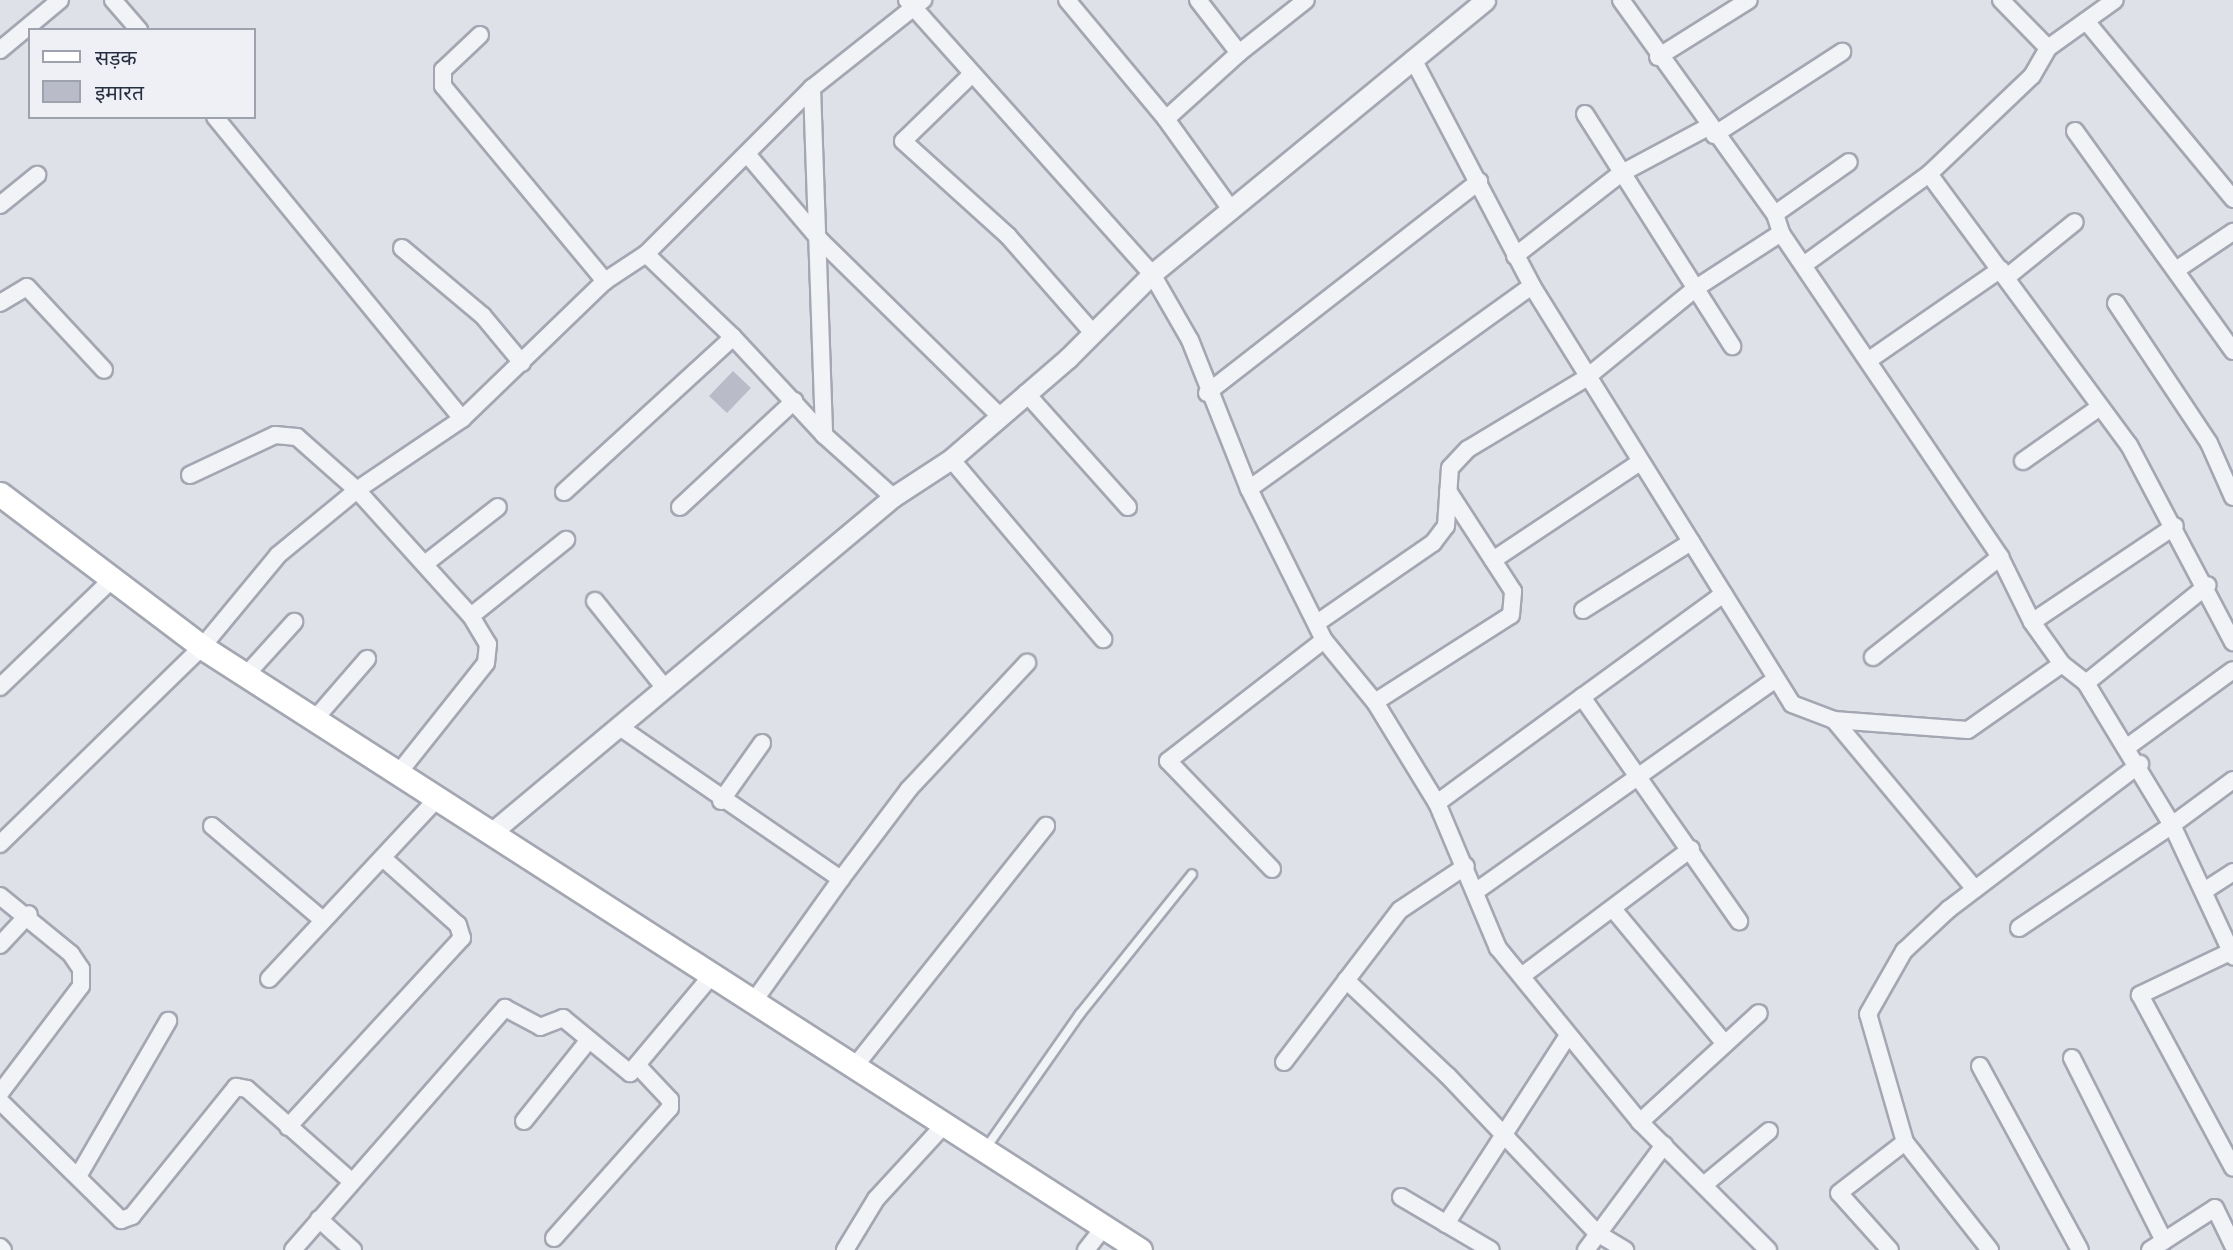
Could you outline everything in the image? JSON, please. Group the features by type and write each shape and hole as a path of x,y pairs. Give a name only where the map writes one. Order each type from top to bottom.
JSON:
{"main road":[{"path":"4,505 202,647 314,720 401,770 491,834 1140,1250"}],"street":[{"path":"0,50 60,0"},
{"path":"113,0 137,28"},
{"path":"1067,0 1166,119 1232,211"},
{"path":"1198,0 1240,53"},
{"path":"1166,119 1240,53 1306,0"},
{"path":"491,834 621,728 664,687 893,497 951,459 1093,333 1152,274 1232,211 1485,0"},
{"path":"1621,0 1711,131 1775,214 1781,233 1805,264 2000,556 2032,622 2063,664 2086,683 2126,748 2140,764 2172,825 2226,929 2232,954 2140,995 2233,1168"},
{"path":"1658,57 1749,0"},
{"path":"2001,0 2048,48"},
{"path":"1805,264 1929,174 2032,76 2048,48 2115,0"},
{"path":"0,844 202,647 256,577 357,490 462,419 606,281 646,254 812,88 915,2 972,74 1152,274 1190,340 1207,393 1249,489 1324,640 1375,702 1437,803 1466,866 1498,948 1523,975 1567,1037 1640,1122 1705,1184 1768,1250"},
{"path":"2086,21 2233,199"},
{"path":"480,34 448,63 443,86 606,281"},
{"path":"1515,256 1620,174 1711,131 1843,52"},
{"path":"1413,59 1532,286 1586,378 1792,705 1834,720 1968,730 2063,664"},
{"path":"972,74 903,141 1008,236 1093,333"},
{"path":"812,88 820,240 824,435"},
{"path":"1585,114 1620,174 1732,346"},
{"path":"217,119 462,419"},
{"path":"2075,131 2233,351"},
{"path":"747,154 820,240 1001,417"},
{"path":"1775,214 1849,162"},
{"path":"1929,174 2004,273 2097,409 2129,445 2208,584 2233,642"},
{"path":"0,205 37,175"},
{"path":"1207,393 1479,181"},
{"path":"1869,360 2004,273 2075,222"},
{"path":"2176,270 2233,232"},
{"path":"1317,623 1433,543 1446,526 1446,488 1450,468 1468,449 1586,378 1696,288 1781,233"},
{"path":"402,248 483,316 522,363"},
{"path":"646,254 733,337 824,435 893,497"},
{"path":"1249,489 1532,286"},
{"path":"0,303 15,288 27,287 104,370"},
{"path":"2116,303 2209,443 2233,497"},
{"path":"564,492 733,337"},
{"path":"1027,393 1128,507"},
{"path":"680,507 794,401"},
{"path":"2023,461 2097,409"},
{"path":"190,475 287,432 357,490 426,563 471,616 488,644 486,663 401,770"},
{"path":"951,459 1103,639"},
{"path":"1493,560 1640,462"},
{"path":"1375,702 1511,615 1513,591 1446,488"},
{"path":"426,563 498,507"},
{"path":"2032,622 2175,526"},
{"path":"471,616 566,540"},
{"path":"1583,610 1691,542"},
{"path":"1873,657 2000,556"},
{"path":"0,687 111,580"},
{"path":"2086,683 2208,584"},
{"path":"1437,803 1723,594"},
{"path":"595,601 664,687"},
{"path":"246,675 294,622"},
{"path":"1272,869 1168,761 1324,640"},
{"path":"314,720 367,659"},
{"path":"754,1001 909,789 1027,663"},
{"path":"2126,748 2233,670"},
{"path":"1475,892 1644,777 1701,729 1776,679"},
{"path":"1583,697 1644,777 1739,921"},
{"path":"1834,720 1975,889"},
{"path":"621,728 721,801 841,879"},
{"path":"721,801 762,743"},
{"path":"1990,1250 1905,1142 1868,1014 1904,951 1975,889 2140,764"},
{"path":"2019,928 2172,825 2233,780"},
{"path":"269,979 323,920 385,860 439,797"},
{"path":"212,826 323,920"},
{"path":"855,1066 1046,827"},
{"path":"1523,975 1691,849"},
{"path":"288,1127 462,938 458,925 385,860"},
{"path":"1284,1062 1400,910 1466,866"},
{"path":"2204,891 2233,872"},
{"path":"0,896 29,914 71,954 81,969 81,986 0,1093"},
{"path":"1613,909 1724,1044"},
{"path":"0,945 29,914"},
{"path":"293,1250 350,1180 505,1008 540,1027 563,1017 630,1073 712,975"},
{"path":"1346,980 1502,1133 1597,1233 1625,1250"},
{"path":"1640,1122 1759,1013"},
{"path":"80,1173 168,1021"},
{"path":"1446,1224 1502,1133 1567,1037"},
{"path":"524,1121 589,1040"},
{"path":"2072,1058 2157,1246 2215,1208 2233,1245"},
{"path":"554,1238 670,1108 670,1100 637,1065"},
{"path":"1980,1066 2080,1250"},
{"path":"0,1101 80,1173 105,1211 121,1220 132,1216 236,1087 247,1089 350,1180"},
{"path":"845,1250 876,1199 945,1124"},
{"path":"1705,1184 1769,1131"},
{"path":"1890,1250 1839,1193 1905,1142"},
{"path":"1586,1250 1664,1145"},
{"path":"1401,1197 1491,1250"},
{"path":"319,1219 353,1250"},
{"path":"1086,1250 1104,1227"}],"lane":[{"path":"985,1150 1080,1014 1192,874"}],"building":[{"path":"733,371 751,388 727,413 709,396"}]}
